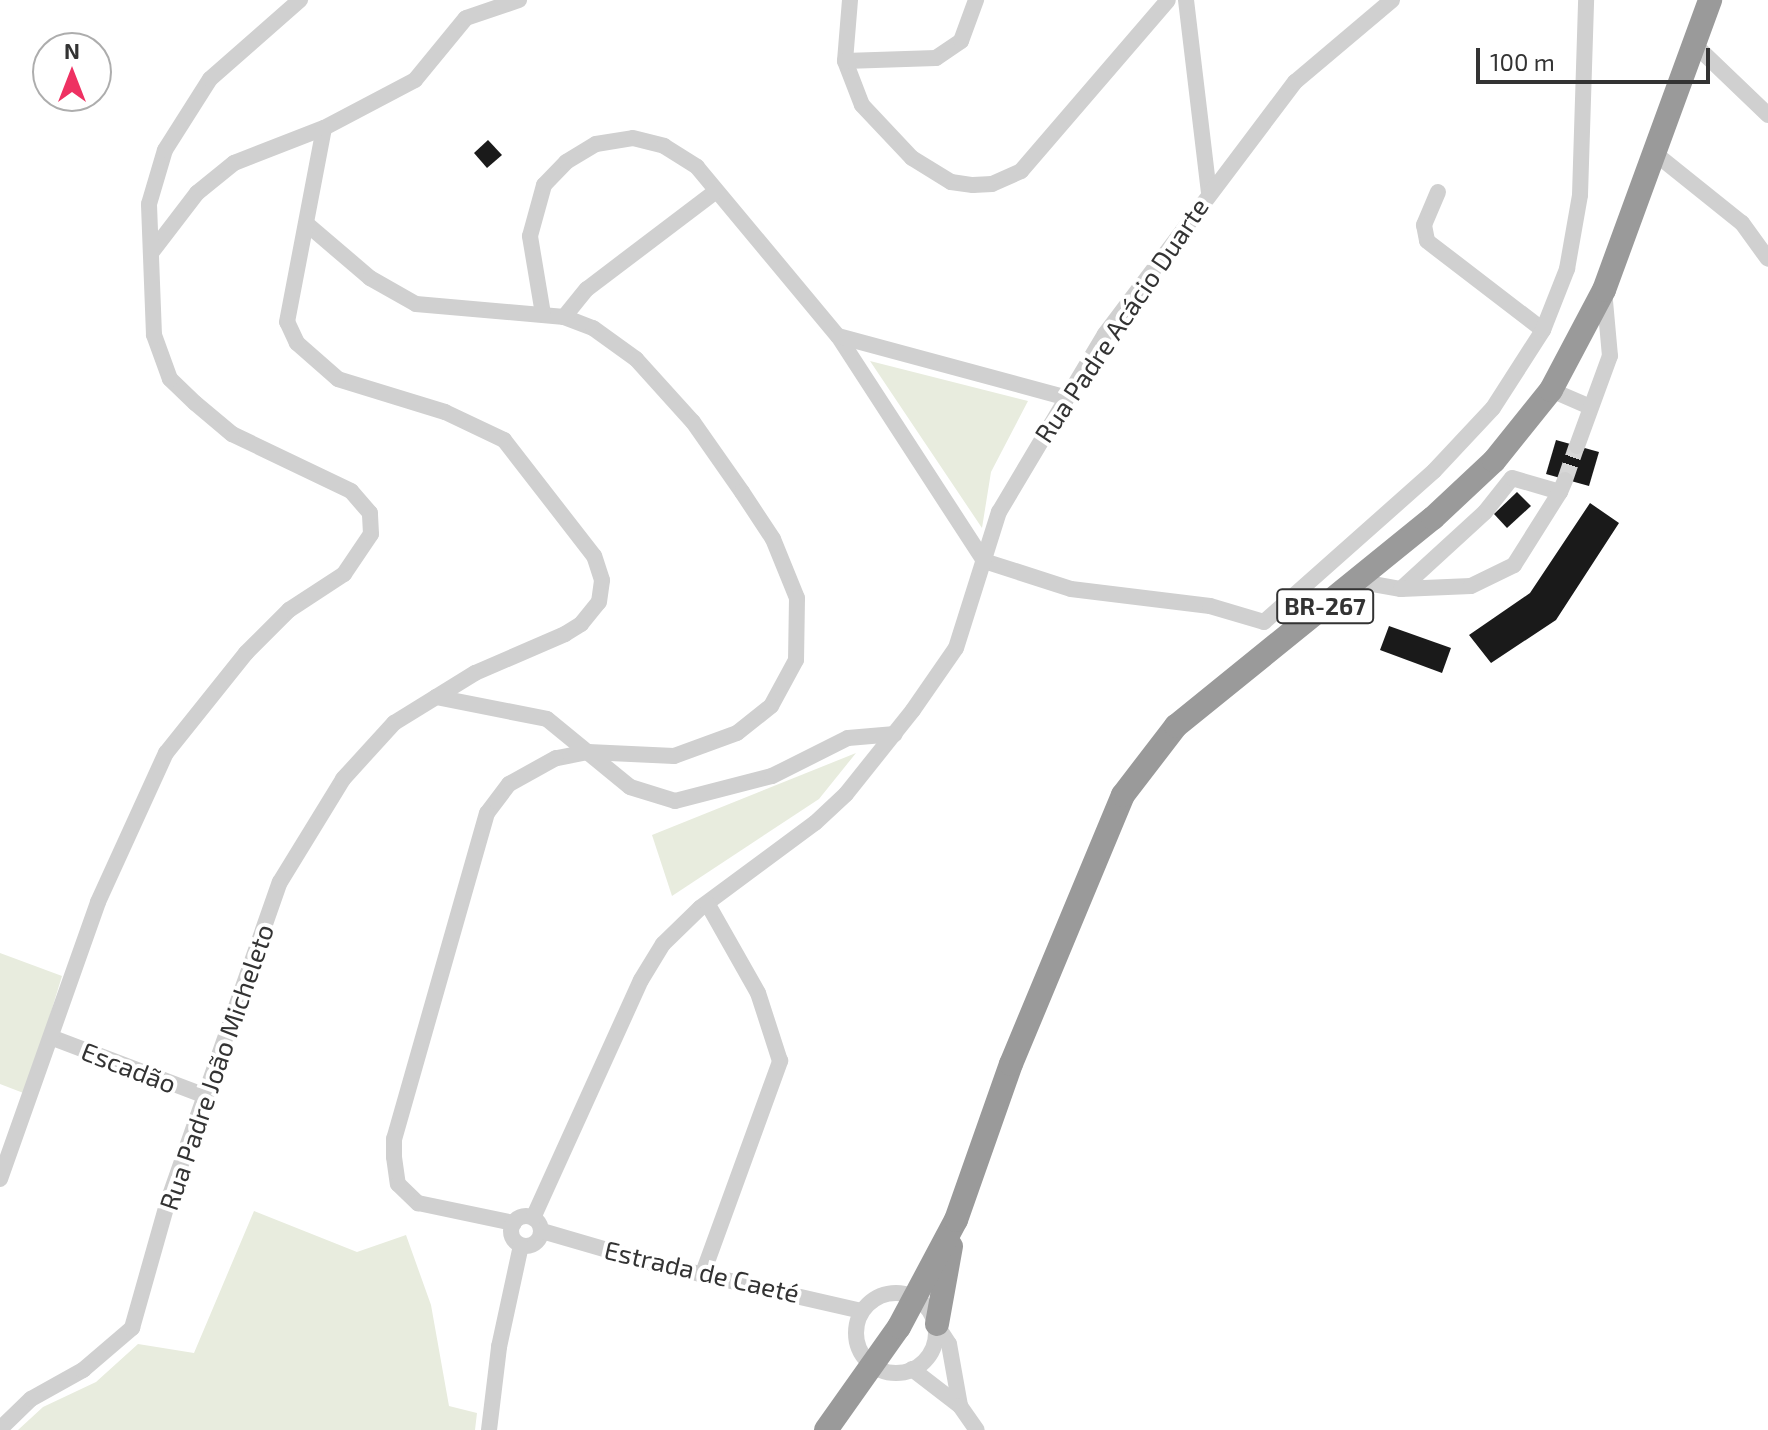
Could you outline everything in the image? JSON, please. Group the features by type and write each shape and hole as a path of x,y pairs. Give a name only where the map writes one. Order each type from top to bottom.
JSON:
{"highway":[{"name":"BR-267","path":"826,1430 873,1366 915,1299 956,1220 1011,1064 1123,795 1176,726 1273,630 1356,581 1433,518 1494,461 1551,390 1604,290 1652,151 1710,0"},
{"path":"938,1325 956,1220"}],"street":[{"path":"0,1179 53,1038 98,902 166,753 246,653 289,610 344,574 371,534 370,513 351,491 232,434 170,379 154,335 152,191 183,115 210,79 300,0"},
{"path":"151,253 197,193 234,163 324,128 415,80 466,18 519,0"},
{"path":"850,0 845,61 862,105 894,144 951,182 992,184 1021,171 1038,154 1168,0"},
{"path":"845,61 936,58 961,41 976,0"},
{"path":"1186,0 1209,192"},
{"name":"Rua Padre Acácio Duarte","path":"538,1224 641,980 663,944 707,903 815,823 895,734 956,648 999,512 1064,397 1209,192 1295,82 1392,0"},
{"path":"543,314 531,219 544,185 566,162 596,144 633,138 682,156 716,191 838,336 984,561 1071,589 1210,606 1273,630 1434,471 1493,408 1543,330 1565,278 1577,218 1586,0"},
{"path":"1693,43 1768,115"},
{"name":"Rua Padre João Micheleto","path":"0,1429 31,1399 106,1354 132,1328 167,1204 280,882 343,779 394,723 475,673 582,624 601,590 594,556 504,440 488,428 338,379 297,343 287,322 288,296 308,225 324,128"},
{"path":"1652,151 1742,223 1768,259"},
{"path":"564,317 587,289 716,191"},
{"path":"1438,192 1424,225 1427,241 1543,330"},
{"path":"308,225 370,278 416,304 564,317 593,328 636,359 693,422 773,539 794,589 799,625 796,660 780,694 737,733 674,756 588,752 556,758 509,784 487,813 394,1139 398,1184 408,1196 434,1210 538,1224 535,1244 521,1245 512,1236 514,1223"},
{"path":"1577,446 1588,406 1611,351 1604,290"},
{"path":"838,336 931,357 1064,397"},
{"path":"1551,390 1588,406"},
{"path":"1356,581 1401,589 1471,586 1514,565 1563,486 1512,478 1494,461"},
{"path":"1401,589 1512,478"},
{"path":"1433,518 1455,538"},
{"path":"436,697 547,719 630,787 675,801 772,776 848,738 895,734"},
{"path":"703,1273 780,1061 764,1005 707,903"},
{"name":"Escadão","path":"53,1038 206,1096"},
{"name":"Estrada de Caeté","path":"538,1224 703,1273 862,1311"},
{"path":"489,1430 521,1245"},
{"path":"938,1325 929,1355 912,1369 892,1373 873,1366 861,1354 855,1336 862,1311 892,1294 915,1299 938,1325 949,1344 960,1406"},
{"path":"912,1369 960,1406 977,1430"}],"shaded area":[{"path":"870,361 1028,401 991,472 982,528"},
{"path":"856,753 819,799 672,896 652,835"},
{"path":"0,953 62,976 26,1094 0,1084"},
{"path":"254,1211 357,1252 406,1235 431,1305 449,1406 477,1413 475,1430 18,1430 43,1407 96,1382 138,1344 194,1353"}],"building":[{"path":"488,140 502,155 487,168 474,153"},
{"path":"1556,440 1599,452 1589,486 1546,474"},
{"path":"1517,492 1531,506 1507,528 1494,514"},
{"path":"1590,503 1619,523 1556,620 1491,663 1469,635 1530,593"},
{"path":"1389,626 1451,648 1442,673 1380,650"}],"tunnel":[{"path":"1565,480 1577,446"}]}
